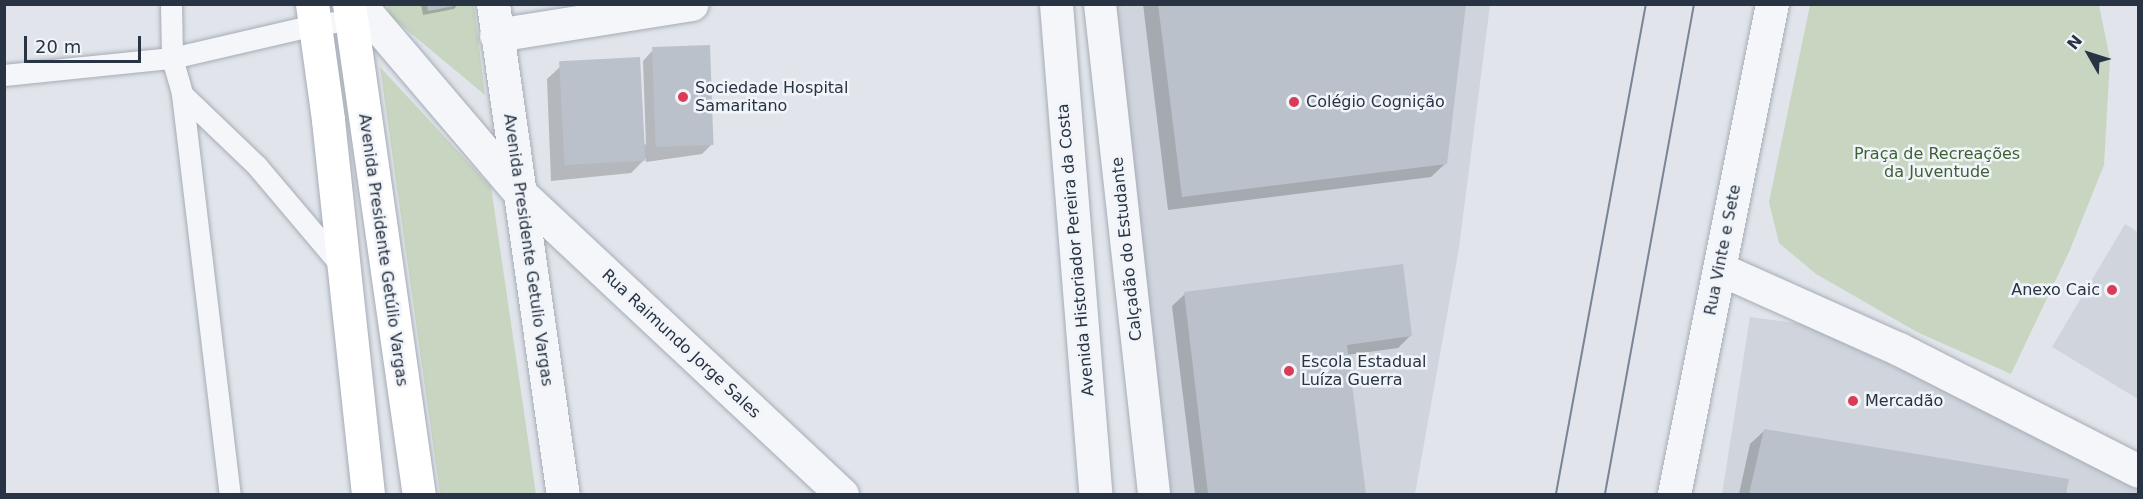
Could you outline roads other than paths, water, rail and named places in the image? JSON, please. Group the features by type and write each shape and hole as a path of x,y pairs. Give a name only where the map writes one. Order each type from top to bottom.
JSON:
{"main road":[{"name":"Avenida Presidente Getúlio Vargas","path":"353,10 419,495"},
{"path":"313,15 328,120 368,495"}],"street":[{"path":"495,20 692,4"},
{"name":"Avenida Historiador Pereira da Costa","path":"1056,4 1095,495"},
{"name":"Calçadão do Estudante","path":"1100,4 1154,495"},
{"name":"Rua Vinte e Sete","path":"1674,495 1772,4"},
{"name":"Rua Raimundo Jorge Sales","path":"353,10 520,193 842,495"},
{"name":"Avenida Presidente Getulio Vargas","path":"495,20 563,495"},
{"path":"1720,269 1899,349 2139,471"}],"lane":[{"path":"171,4 172,58 182,94 230,495"},
{"path":"4,75 172,58 313,15 353,10"},
{"path":"182,94 257,165 345,271"}],"tram line":[{"path":"1556,494 1646,4"},
{"path":"1605,494 1694,4"}],"place":[{"name":"Sociedade Hospital Samaritano","path":"683,97"},
{"name":"Colégio Cognição","path":"1294,102"},
{"name":"Anexo Caic","path":"2112,290"},
{"name":"Escola Estadual Luíza Guerra","path":"1289,371"},
{"name":"Mercadão","path":"1853,401"}],"park label":[{"name":"Praça de Recreações da Juventude","path":"1937,163"}]}
